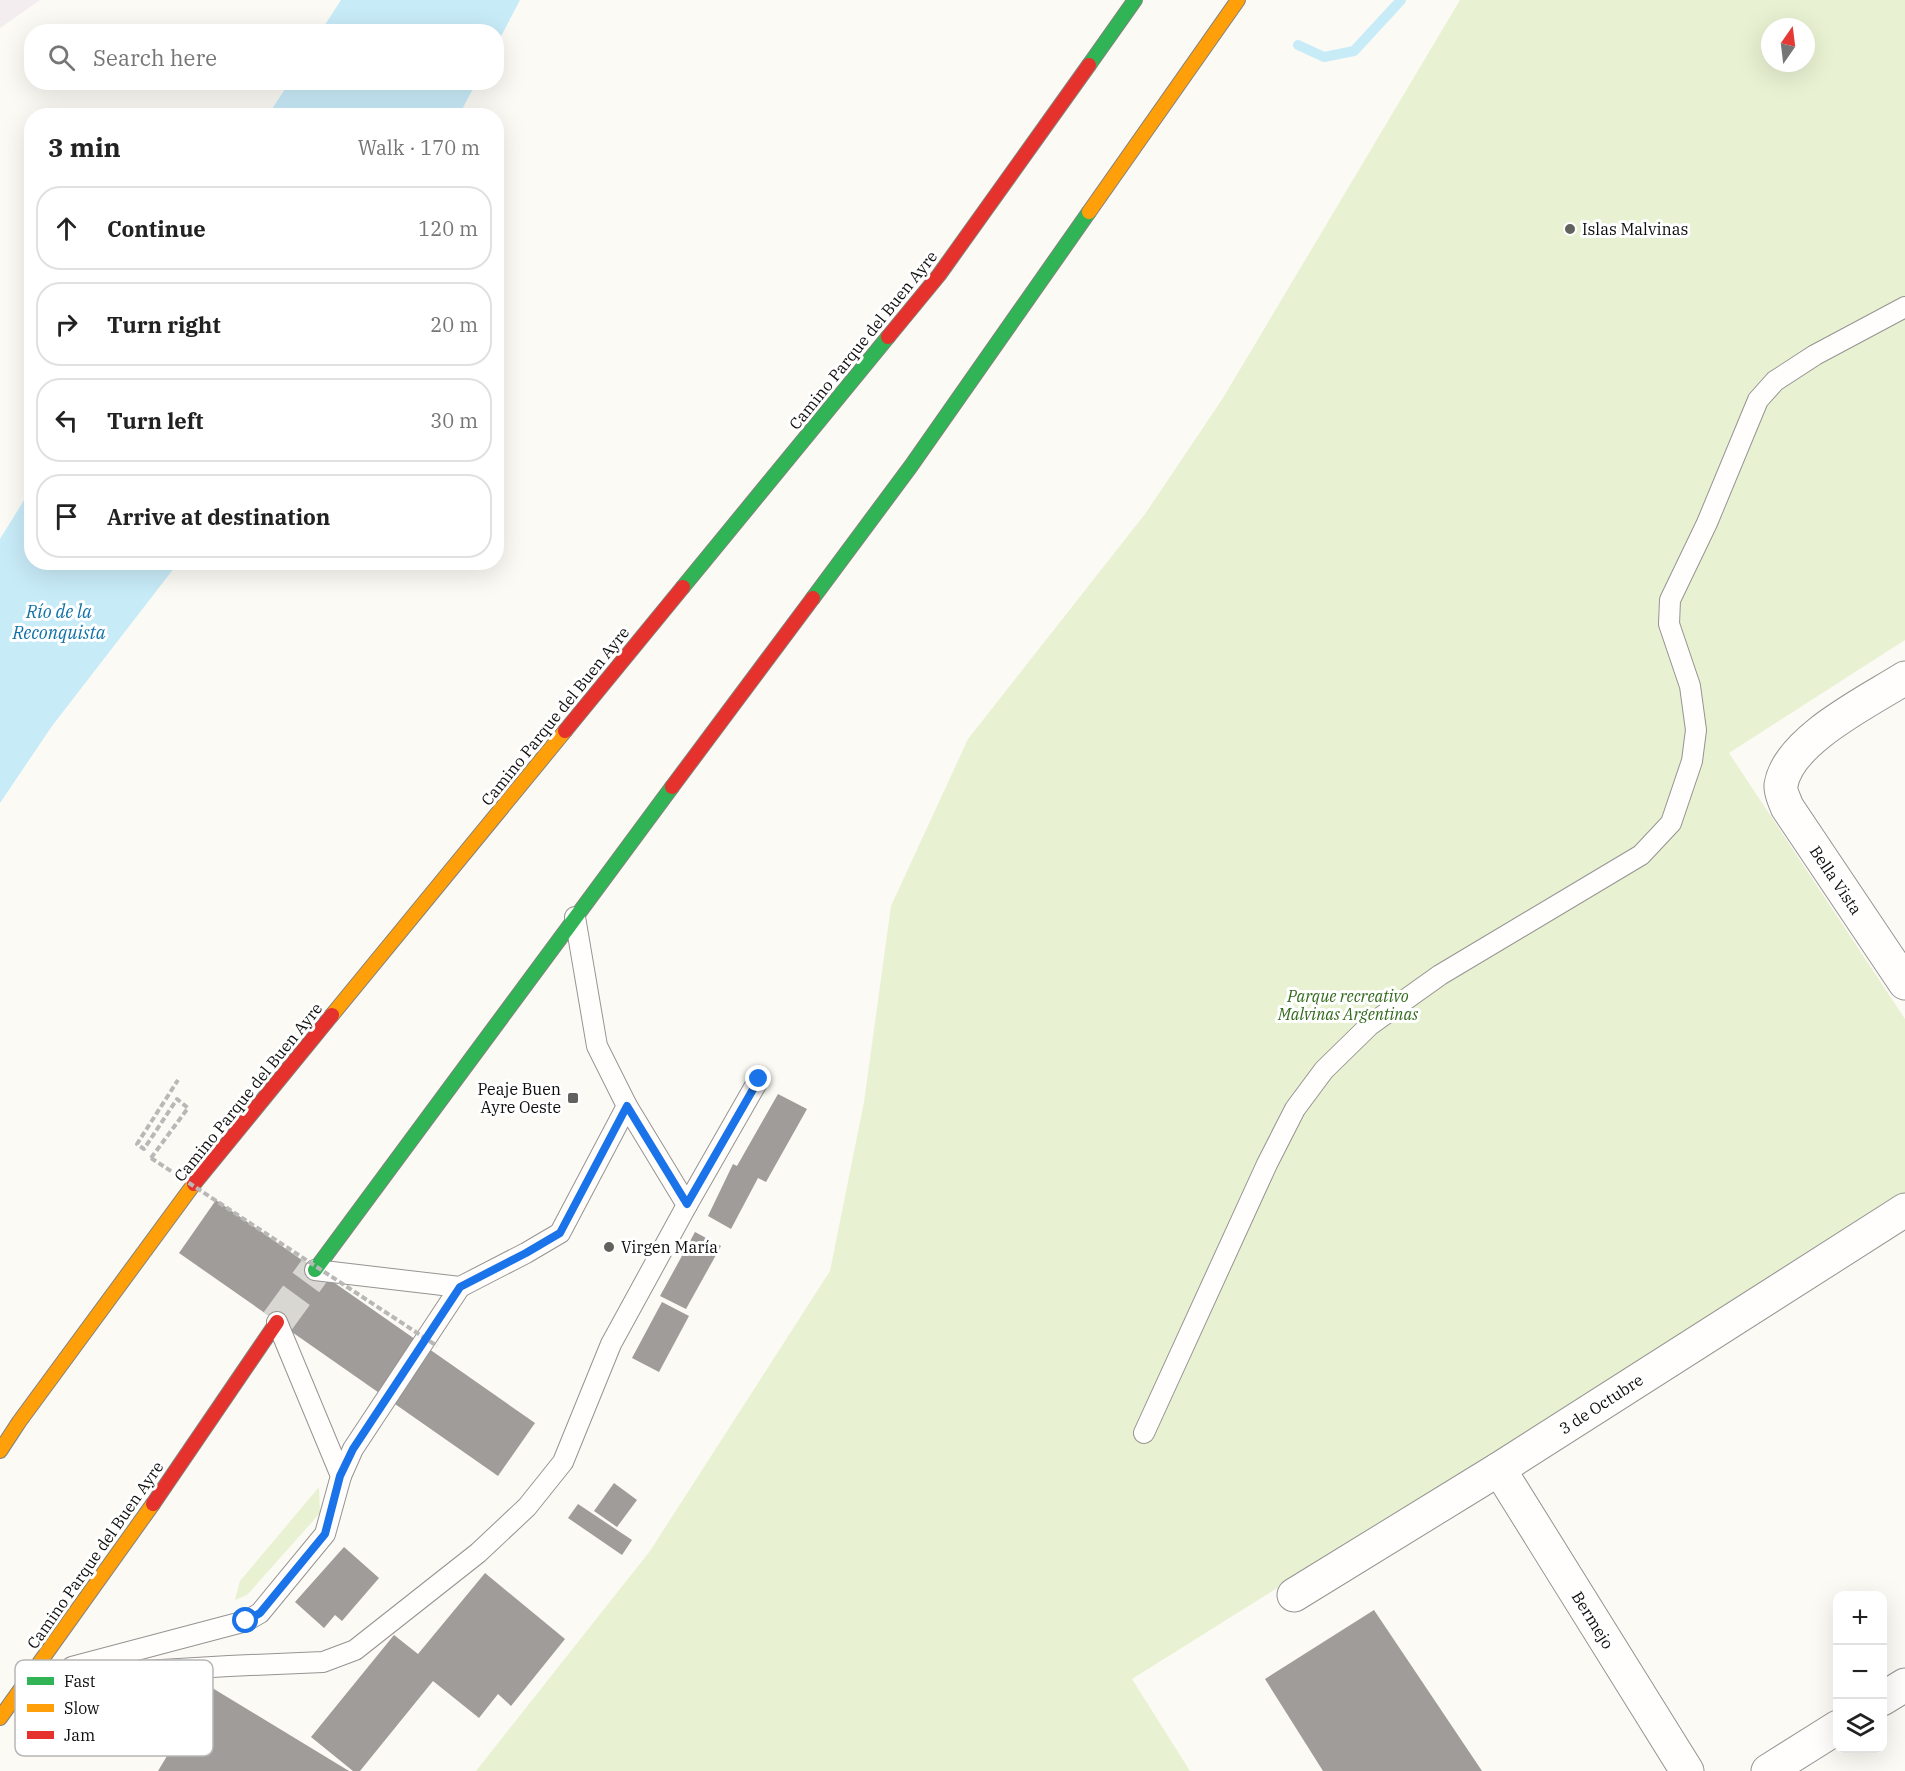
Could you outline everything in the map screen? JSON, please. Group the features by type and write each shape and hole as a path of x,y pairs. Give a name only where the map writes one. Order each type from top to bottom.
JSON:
{"highway":[{"name":"Camino Parque del Buen Ayre","path":"0,1451 179,1202 939,275 1135,0"},
{"path":"315,1270 912,466 1238,0"},
{"name":"Camino Parque del Buen Ayre","path":"41,1660 146,1514 277,1322"},
{"name":"Camino Parque del Buen Ayre","path":"0,1718 15,1697"}],"street":[{"name":"Bella Vista","path":"1905,678 1816,734 1797,752 1785,772 1780,787 1787,807 1905,983"},
{"name":"3 de Octubre","path":"1294,1595 1499,1469 1905,1210"},
{"name":"Bermejo","path":"1499,1469 1687,1771"},
{"path":"1887,1696 1905,1685"},
{"path":"1768,1771 1833,1730"}],"lane":[{"path":"1144,1433 1294,1109 1324,1070 1370,1025 1440,975 1641,855 1671,823 1692,761 1696,730 1690,686 1669,624 1670,600 1707,523 1758,400 1775,381 1815,356 1905,307"},
{"path":"575,917 597,1046 627,1106 687,1204"},
{"path":"213,1667 323,1662 355,1650 478,1553 527,1507 563,1462 611,1344 687,1204 759,1079"},
{"path":"97,1660 246,1621 260,1613 325,1534 340,1476 353,1449 460,1287 560,1233 627,1106"},
{"path":"315,1270 460,1287"},
{"path":"277,1322 340,1476"}],"path":[{"path":"178,1080 137,1144 144,1149 177,1099 188,1108 152,1158 438,1346"}],"shaded area":[{"path":"0,0 40,0 0,28"}],"green space":[{"name":"Parque recreativo Malvinas Argentinas","path":"1460,0 1905,0 1905,640 1729,753 1905,1019 1905,1194 1132,1679 1190,1771 476,1771 650,1551 830,1271 864,1102 891,906 968,739 1145,514 1223,398"},
{"path":"319,1487 320,1513 247,1595 235,1600 240,1581"}],"water":[{"path":"341,0 520,0 504,31 504,24 326,24"},
{"path":"284,90 472,90 463,108 273,108"},
{"name":"Río de la Reconquista","path":"24,500 24,570 173,570 52,726 0,803 0,539"}],"building":[{"path":"778,1094 807,1109 766,1182 758,1178 731,1229 708,1216 733,1164 737,1166"},
{"path":"216,1200 535,1423 498,1476 179,1253"},
{"path":"695,1232 721,1246 686,1309 660,1296"},
{"path":"662,1302 689,1316 659,1372 632,1358"},
{"path":"614,1483 637,1500 617,1527 594,1511"},
{"path":"578,1504 632,1540 622,1555 568,1518"},
{"path":"344,1547 379,1578 342,1621 335,1615 324,1628 295,1602"},
{"path":"485,1573 565,1639 511,1706 498,1694 479,1718 433,1681 360,1771 353,1771 311,1737 394,1635 418,1654"},
{"path":"1374,1610 1482,1771 1323,1771 1265,1679"},
{"path":"213,1688 349,1771 158,1771 167,1756 213,1756"}],"waterway":[{"path":"1298,45 1324,57 1354,51 1401,0"}],"tunnel":[{"path":"277,1322 315,1270"}],"traffic: fast":[{"path":"1089,65 1135,0"},
{"path":"813,598 911,466 1089,212"},
{"path":"683,587 888,337"},
{"path":"315,1270 672,787"}],"traffic: slow":[{"path":"1089,212 1238,0"},
{"path":"332,1015 565,731"},
{"path":"0,1451 194,1184"},
{"path":"41,1660 153,1504"},
{"path":"0,1718 15,1697"}],"traffic: jam":[{"path":"888,337 939,275 1089,65"},
{"path":"565,731 683,587"},
{"path":"672,787 813,598"},
{"path":"194,1184 332,1015"},
{"path":"153,1504 277,1322"}],"place":[{"name":"Islas Malvinas","path":"1570,229"},
{"name":"Peaje Buen Ayre Oeste","path":"573,1098"},
{"name":"Virgen María","path":"609,1247"}],"route":[{"path":"246,1621 260,1613 325,1534 340,1476 353,1449 460,1287 560,1233 627,1106 687,1204 759,1079"}]}
